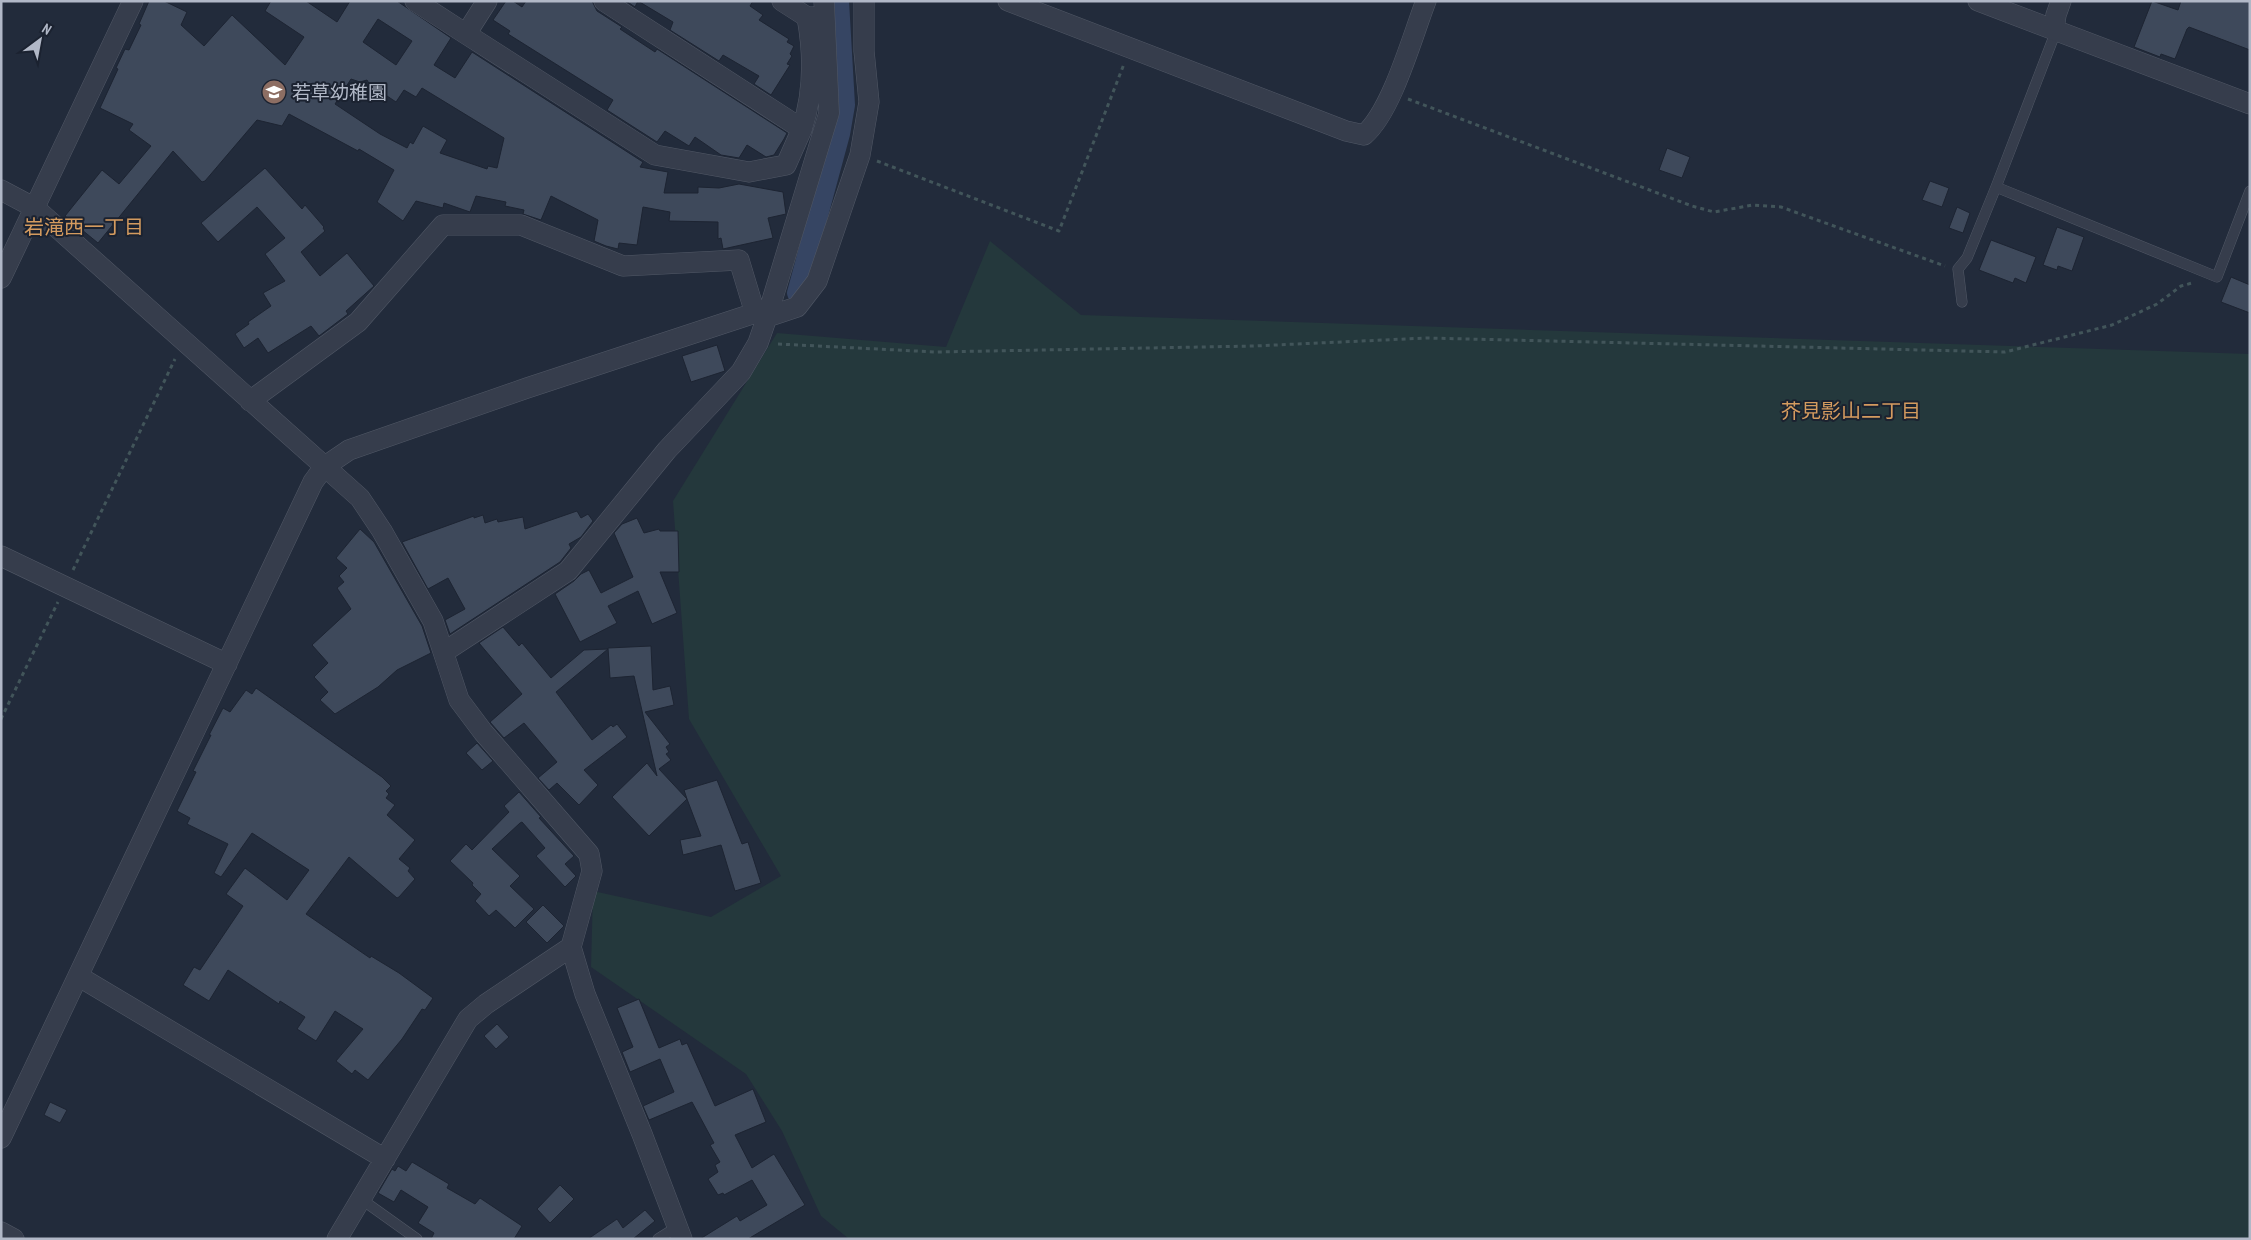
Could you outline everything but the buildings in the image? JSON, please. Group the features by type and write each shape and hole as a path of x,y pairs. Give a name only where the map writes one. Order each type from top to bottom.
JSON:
{"street":[{"path":"1,278 133,1"},
{"path":"415,1 655,155 749,172 786,165 802,129 810,106 813,50 818,12"},
{"path":"466,34 487,1"},
{"path":"604,1 802,129"},
{"path":"782,1 818,12"},
{"path":"1,1138 313,482 324,467 349,450 527,388 761,315 797,307 817,281 860,154 869,102 864,51 864,1"},
{"path":"1008,1 1346,131 1364,135 1373,127 1391,93 1426,1"},
{"path":"1978,1 2250,104"},
{"path":"2054,30 2056,15 2061,1"},
{"path":"444,652 568,572 667,450 741,372 758,343 761,315 829,113 818,12"},
{"path":"1,190 34,208 360,498 382,531 433,621 459,700 483,732 589,854 592,871 571,947 584,994 642,1134 679,1233"},
{"path":"250,401 358,322 443,225 522,225 623,266 739,260 761,315"},
{"path":"1,556 227,664"},
{"path":"337,1239 468,1019 486,1004 571,947"},
{"path":"78,976 385,1159"},
{"path":"1,1232 14,1239"}],"lane":[{"path":"1962,302 1958,269 1966,258 1996,187 2053,39 2054,30"},
{"path":"1996,187 2217,277 2250,192"},
{"path":"360,1199 417,1239"},
{"path":"658,1239 679,1233"}],"path":[{"path":"860,154 1059,231 1131,47"},
{"path":"1391,93 1692,206 1714,212 1753,205 1781,207 1958,269"},
{"path":"758,343 936,352 1254,346 1427,338 2004,352 2112,325 2156,304 2181,286 2217,277"},
{"path":"1,719 184,341"}],"green space":[{"path":"990,241 1081,315 2250,354 2250,1239 849,1239 821,1216 782,1131 746,1074 591,967 593,891 711,917 781,876 689,719 673,501 777,333 946,347"}],"waterway":[{"path":"797,293 840,134 845,105 839,1"}],"place":[{"name":"若草幼稚園","path":"274,92"}],"district":[{"name":"岩滝西一丁目","path":"84,227"},
{"name":"芥見影山二丁目","path":"1851,411"}]}
